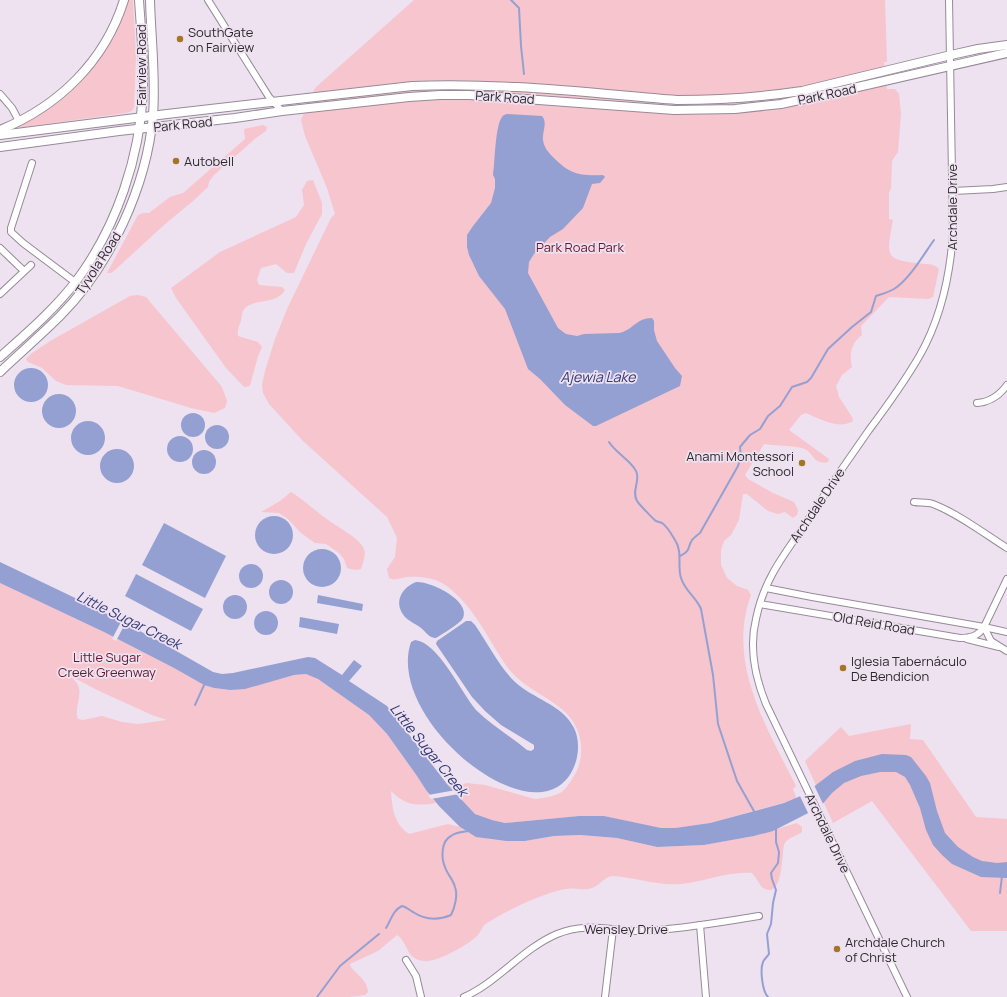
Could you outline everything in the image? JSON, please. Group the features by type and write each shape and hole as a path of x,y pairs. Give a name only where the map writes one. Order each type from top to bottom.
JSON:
{"main road":[{"path":"0,130 31,115 55,99 73,84 86,70 106,42 117,20 124,0"},
{"name":"Fairview Road","path":"138,129 142,101 143,67 139,0"},
{"name":"Fairview Road","path":"150,0 153,80 152,128"},
{"name":"Park Road","path":"0,135 140,117 274,103 412,86 443,84 497,85 677,100 777,94 802,91 951,55 1007,45"},
{"name":"Park Road","path":"0,148 282,111 409,98 462,95 674,110 735,109 781,104 1007,53"},
{"name":"Tyvola Road","path":"0,372 60,316 84,288 106,255 123,224 132,203 152,128"},
{"name":"Tyvola Road","path":"0,357 40,321 75,282 99,245 116,210 129,175 138,129"}],"street":[{"path":"208,0 274,103 282,111"},
{"name":"Archdale Drive","path":"907,997 766,704 758,681 754,659 753,638 755,620 771,574 818,502 902,384 921,354 931,333 941,305 949,270 953,233 949,0"},
{"path":"0,94 12,108 19,121"},
{"path":"32,163 11,227 11,232 23,243 75,282"},
{"path":"953,191 993,190 1007,187"},
{"path":"0,248 24,271"},
{"path":"0,294 31,265"},
{"path":"977,403 991,400 1003,391 1007,385"},
{"path":"914,502 928,503 940,507 1007,548"},
{"path":"984,627 1007,579"},
{"name":"Old Reid Road","path":"766,588 984,627"},
{"name":"Old Reid Road","path":"760,604 960,638 976,636 984,627"},
{"path":"984,627 1007,632"},
{"path":"984,627 991,641 1007,651"},
{"path":"960,638 999,647"},
{"name":"Wensley Drive","path":"464,997 480,988 537,946 558,934 583,928 596,927 642,931 700,925 759,916"},
{"path":"700,925 706,997"},
{"path":"605,997 614,929"},
{"path":"406,960 416,976 421,997"}],"green space":[{"path":"129,0 133,0 136,56 134,107 132,111 17,128 56,104 80,83 101,58 117,30"},
{"name":"Park Road Park","path":"414,0 885,0 887,62 884,62 887,89 895,89 899,94 901,114 898,152 892,161 891,188 889,193 889,219 893,220 889,250 891,255 902,261 931,265 939,269 933,297 928,299 889,297 861,326 862,335 853,345 851,353 852,367 842,375 836,386 839,397 853,421 842,424 830,423 806,413 801,415 789,430 829,459 828,462 823,463 817,461 805,449 764,444 745,475 748,479 773,493 794,502 798,510 797,515 793,518 785,512 778,514 768,511 747,494 743,494 739,520 731,535 724,541 721,550 721,565 727,578 737,586 748,590 751,595 745,620 743,645 747,670 753,694 762,718 796,786 793,789 797,799 710,823 675,828 648,826 604,816 579,816 505,823 475,814 447,784 462,785 466,783 485,785 535,799 558,794 569,784 579,765 581,757 581,744 577,730 571,718 562,709 528,686 508,668 471,610 453,591 442,583 429,578 389,578 387,569 395,557 397,538 387,517 303,441 269,404 263,393 262,385 275,339 287,309 331,218 335,214 327,188 305,136 301,120 315,88"},
{"path":"263,125 267,127 266,131 214,175 209,182 208,187 115,270 111,273 107,273 138,215 149,213 170,197 183,193 245,139 244,129"},
{"path":"313,180 322,203 322,214 306,244 294,273 287,273 276,264 261,268 257,280 259,285 282,287 285,290 276,298 257,302 247,307 243,311 238,336 258,342 262,347 250,386 244,387 226,368 176,298 171,288 220,252 296,217 304,205 302,190 307,181"},
{"path":"138,295 146,297 222,387 227,401 225,408 214,413 191,408 118,386 66,385 56,381 42,368 28,362 26,359 32,353 52,340 130,296"},
{"path":"291,492 360,543 365,552 361,569 355,570 347,568 344,559 339,553 326,544 315,543 301,533 288,519 279,513 261,512 280,501"},
{"name":"Little Sugar Creek Greenway","path":"0,583 104,632 204,685 230,690 294,675 306,674 318,679 369,715 387,734 436,803 412,804 402,800 391,791 393,809 397,820 409,834 448,824 460,827 466,832 489,839 506,841 525,841 554,836 580,835 617,838 657,847 704,845 754,836 797,823 802,827 802,832 789,839 784,845 781,870 774,889 768,890 762,887 752,873 725,875 680,884 654,883 612,876 604,879 592,888 556,891 514,908 485,924 478,935 468,943 444,956 429,961 418,960 413,957 404,942 397,935 378,951 350,964 367,987 368,992 365,995 349,997 0,997","holes":["52,666 97,690 152,715 167,720 138,724 122,722 102,716 83,720 78,719 78,686 71,677"]},
{"path":"911,724 910,739 923,740 976,817 1007,819 1007,931 971,931 872,801 833,823 805,761 841,727 849,736"}],"water":[{"name":"Ajewia Lake","path":"507,114 542,116 545,122 543,137 544,145 549,153 558,162 575,173 603,175 605,177 600,183 592,184 583,208 563,229 550,237 534,254 529,262 528,273 558,328 566,334 577,336 584,334 619,333 627,330 642,320 652,318 654,321 654,330 657,341 682,376 680,386 596,426 593,426 565,405 540,379 528,369 505,309 479,276 469,255 467,235 491,203 495,188 495,179 493,175 498,128 502,116"},
{"path":"28,368 34,368 38,369 45,375 48,385 47,392 41,399 34,402 28,402 24,401 17,395 14,388 14,382 15,378 21,371"},
{"path":"56,394 62,394 66,395 73,401 76,411 75,418 69,425 62,428 56,428 52,427 45,421 42,414 42,408 43,404 49,397"},
{"path":"193,413 202,416 205,425 202,434 193,437 184,434 181,425 184,416"},
{"path":"85,421 91,421 95,422 102,428 105,438 104,445 98,452 91,455 85,455 81,454 74,448 71,441 71,435 72,431 78,424"},
{"path":"217,425 226,428 229,437 226,446 217,449 208,446 205,437 208,428"},
{"path":"180,436 189,440 193,449 189,458 180,462 171,458 167,449 171,440"},
{"path":"114,449 120,449 124,450 131,456 134,466 133,473 127,480 120,483 114,483 110,482 103,476 100,469 100,463 101,459 107,452"},
{"path":"204,450 213,453 216,462 213,471 204,474 195,471 192,462 195,453"},
{"path":"270,516 278,516 285,519 290,524 293,535 290,546 285,551 278,554 270,554 263,551 258,546 255,539 255,531 258,524 263,519"},
{"path":"164,523 226,556 205,598 142,565"},
{"path":"318,549 326,549 333,552 338,557 341,568 338,579 333,584 326,587 318,587 311,584 306,579 303,572 303,564 306,557 311,552"},
{"path":"0,562 94,607 157,640 213,672 222,674 233,673 308,657 315,658 342,675 354,660 362,666 349,681 387,706 447,784 475,814 492,820 505,823 579,816 604,816 661,828 675,828 710,823 784,803 803,795 833,772 855,761 882,754 906,755 911,757 930,783 937,811 945,833 958,847 973,857 982,861 997,863 1007,862 1007,878 981,877 952,864 942,855 933,845 926,830 920,808 910,785 905,777 896,772 880,772 861,776 844,783 832,793 820,807 773,831 704,845 657,847 617,838 580,835 554,836 525,841 506,841 476,837 460,827 439,806 387,734 369,715 318,679 306,674 294,675 245,689 230,690 204,685 104,632 0,583"},
{"path":"251,564 260,567 263,576 260,585 251,588 242,585 239,576 242,567"},
{"path":"136,574 203,609 191,631 125,596"},
{"path":"281,580 286,581 292,587 292,597 286,603 281,604 276,603 270,597 269,592 270,587 276,581"},
{"path":"416,582 440,588 448,593 456,599 464,612 463,618 459,623 436,638 429,636 401,612 399,601 400,596 406,588"},
{"path":"235,595 240,596 246,602 246,612 240,618 235,619 230,618 224,612 223,607 224,602 230,596"},
{"path":"318,595 363,604 362,611 317,603"},
{"path":"266,611 271,612 277,618 277,628 271,634 266,635 261,634 255,628 254,623 255,618 261,612"},
{"path":"300,617 339,624 337,634 299,627"},
{"path":"466,621 471,621 475,625 499,662 515,682 530,693 555,707 569,720 574,728 578,743 578,754 575,764 573,769 555,788 529,792 499,782 469,763 441,736 420,705 409,673 411,642 415,640 424,643 440,658 476,710 494,726 527,750 531,751 534,749 534,745 501,725 485,711 472,697 436,644 437,641"}],"pier":[{"path":"122,620 126,622 116,641 112,639"},
{"path":"814,785 824,806 809,815 799,794"},
{"path":"456,790 459,794 431,799 428,795"}],"waterway":[{"path":"511,0 519,8 524,74"},
{"path":"680,556 687,551 692,540 700,533 738,466 741,457 740,447 750,435 760,429 768,416 780,406 792,387 807,382 811,378 828,349 871,312 876,296 894,289 905,280 934,240"},
{"path":"609,442 615,450 634,467 636,471 637,478 635,497 637,501 655,520 666,526 679,549 681,578 685,587 701,609 713,675 718,724 737,781 755,813"},
{"path":"195,705 205,683"},
{"path":"768,997 764,990 762,980 762,965 763,961 769,954 767,934 771,924 776,890 771,873 778,863 779,852 776,842 776,828"},
{"path":"386,928 394,913 402,906 422,917 427,918 442,918 451,915 456,901 456,890 446,870 443,850 445,842 448,838 460,832 469,831"},
{"path":"1000,893 1002,876"},
{"path":"317,997 340,966 379,934"}],"place":[{"name":"SouthGate on Fairview","path":"180,39"},
{"name":"Autobell","path":"176,161"},
{"name":"Anami Montessori School","path":"802,463"},
{"name":"Iglesia Tabernáculo De Bendicion","path":"843,668"},
{"name":"Archdale Church of Christ","path":"837,949"}],"water label":[{"name":"Little Sugar Creek","path":"129,620"},
{"name":"Little Sugar Creek","path":"429,750"}]}
